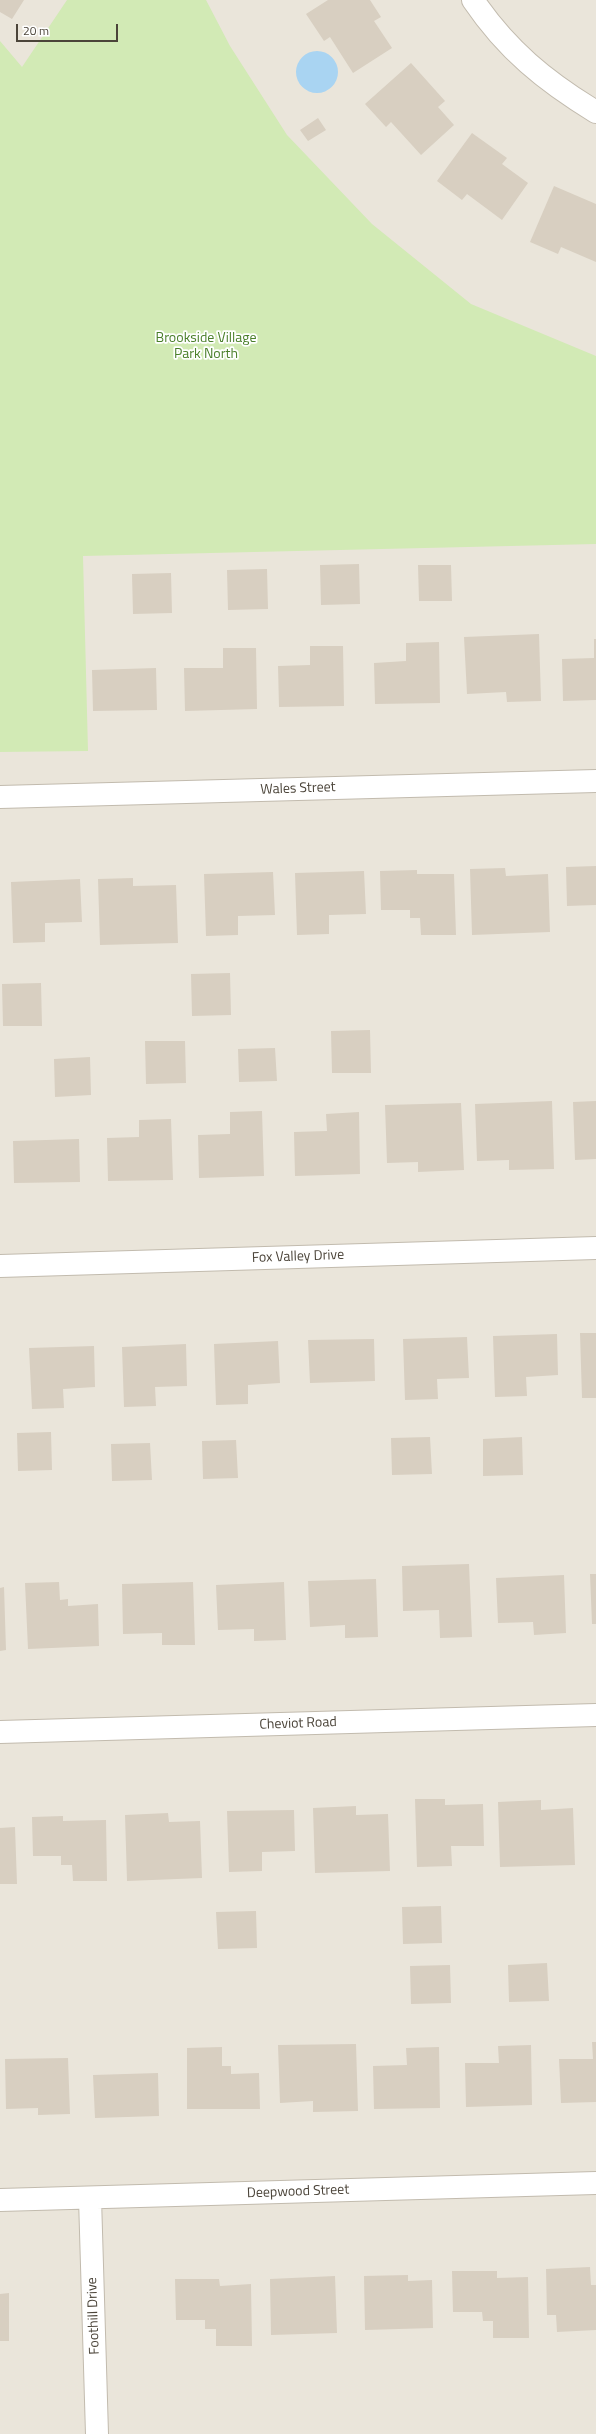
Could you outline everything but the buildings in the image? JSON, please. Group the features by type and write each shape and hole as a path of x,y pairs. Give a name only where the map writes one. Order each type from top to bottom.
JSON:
{"street":[{"path":"472,0 487,21 519,56 556,88 596,112"},
{"name":"Wales Street","path":"0,797 596,781"},
{"name":"Fox Valley Drive","path":"0,1266 596,1248"},
{"name":"Cheviot Road","path":"0,1732 596,1715"},
{"name":"Deepwood Street","path":"0,2200 596,2184"},
{"name":"Foothill Drive","path":"90,2198 97,2434"}],"shaded area":[{"path":"0,0 596,0 596,2434 0,2434"}],"green space":[{"name":"Brookside Village Park North","path":"67,0 206,0 230,46 287,135 372,224 471,304 596,356 596,544 83,556 88,751 0,752 0,41 22,67"}],"water":[{"path":"313,51 321,51 332,57 338,68 338,76 332,87 321,93 313,93 302,87 296,76 296,68 302,57"}]}
